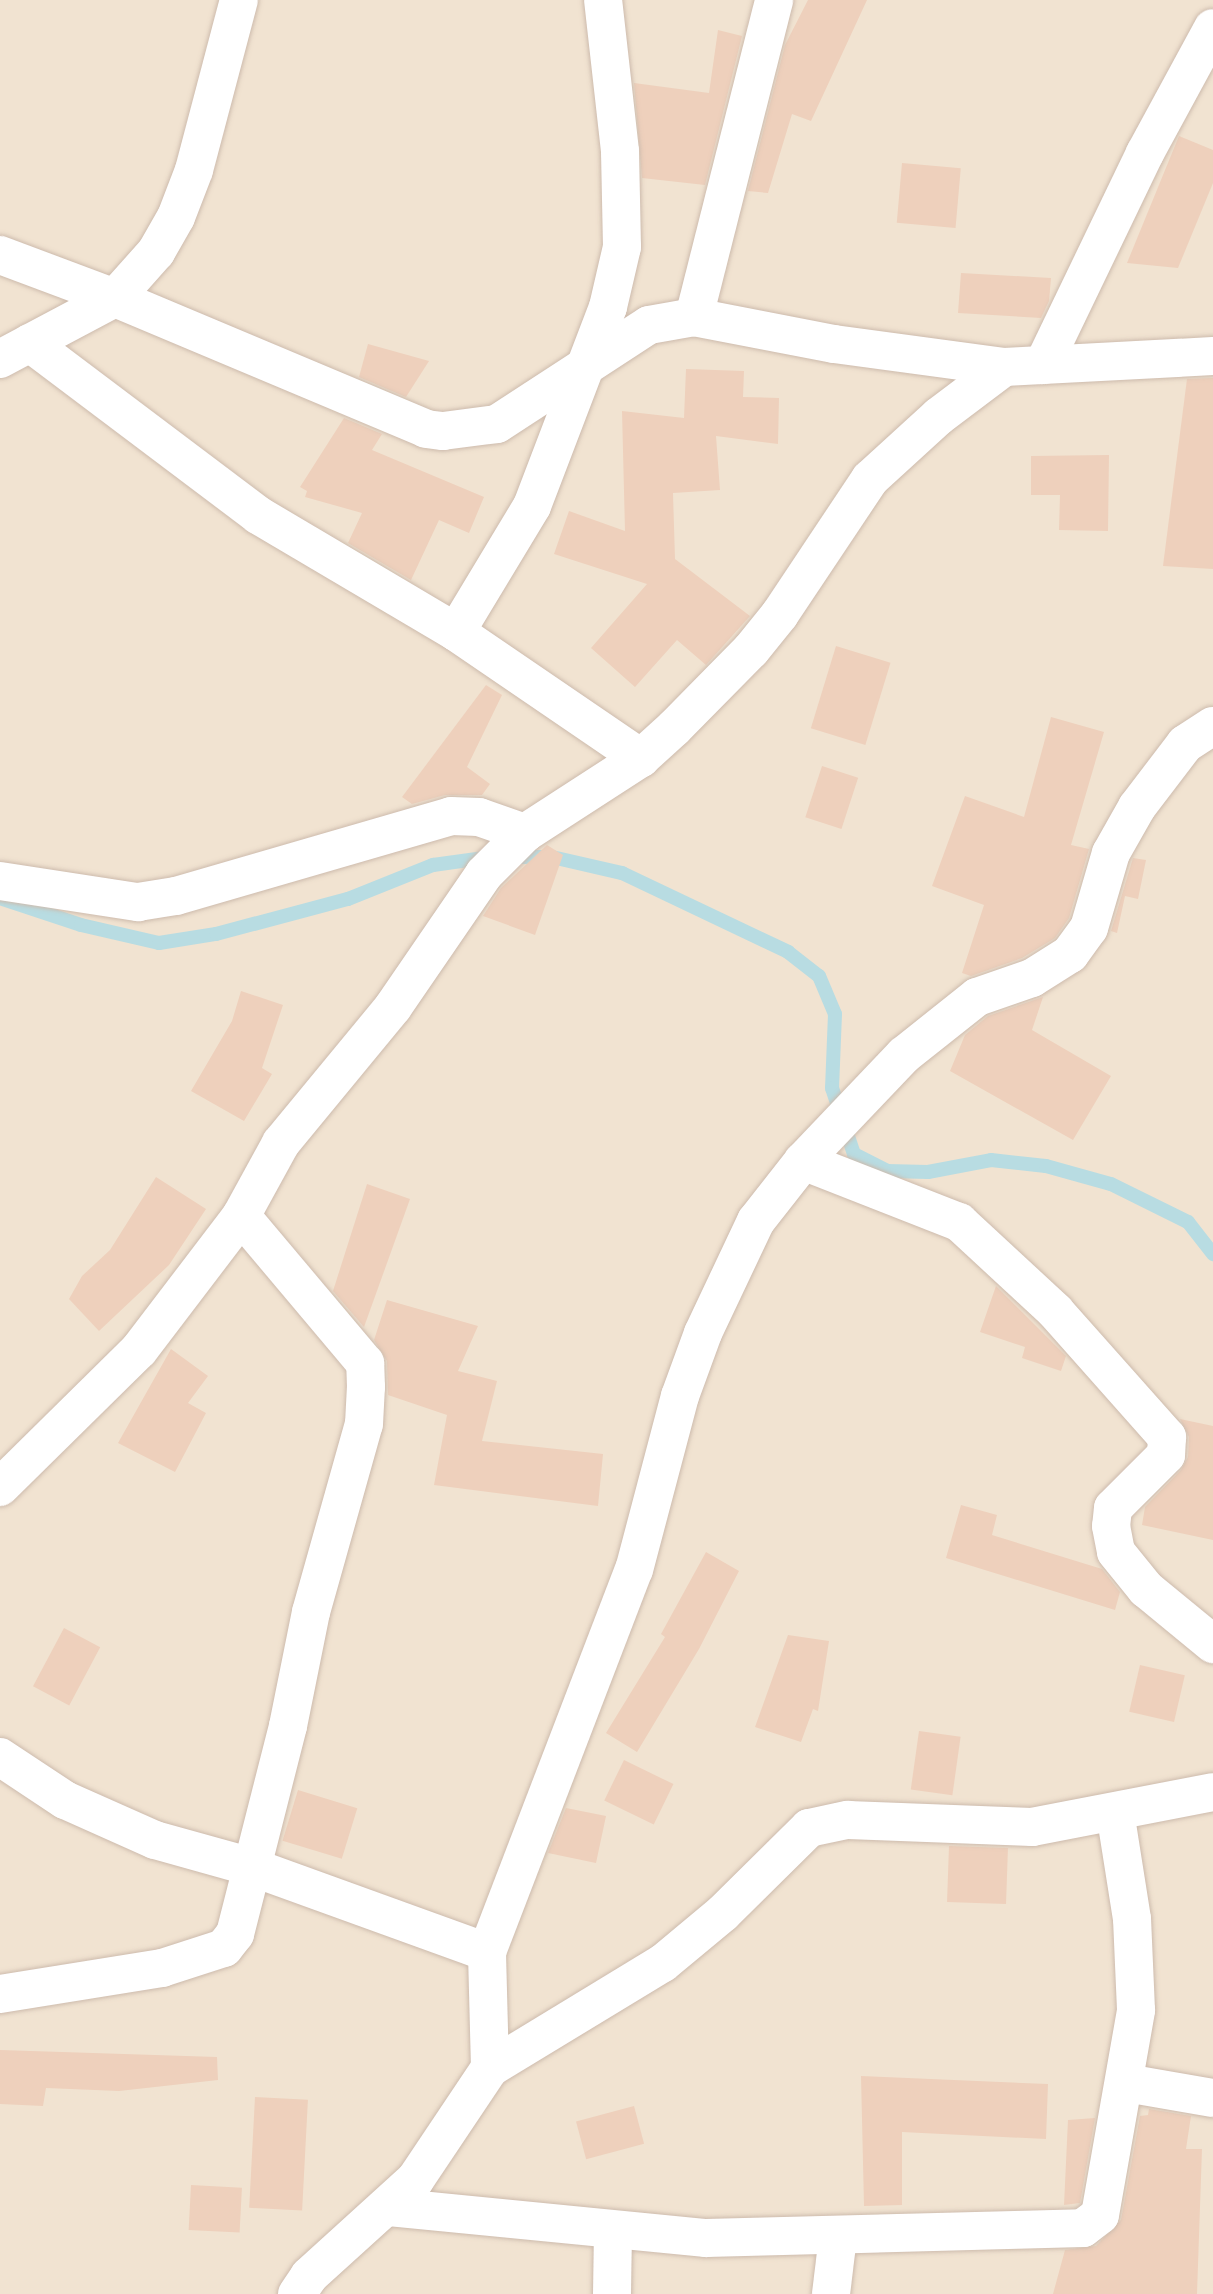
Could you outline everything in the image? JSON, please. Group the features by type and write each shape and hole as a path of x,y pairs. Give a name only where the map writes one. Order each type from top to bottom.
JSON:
{"street":[{"path":"239,0 207,129 176,217 156,252 115,298 15,351 258,515 456,632 641,758"},
{"path":"456,632 532,506 608,307 622,247 620,151 603,0"},
{"path":"694,317 774,0"},
{"path":"1042,365 1145,153 1213,27"},
{"path":"0,255 115,298 426,429 478,430 497,424 649,325 694,317 834,344 1004,367 1213,356"},
{"path":"0,1487 139,1350 241,1216 281,1143 393,1007 484,874 525,832 641,758 751,650 820,558 870,479 939,416 1004,367"},
{"path":"490,2068 487,1952 634,1570 680,1396 703,1333 756,1222 803,1161 904,1055 977,997 1031,978 1070,954 1089,929 1111,853 1136,807 1185,744 1213,726"},
{"path":"0,881 138,902 176,896 451,816 479,817 525,832"},
{"path":"803,1161 959,1222 1055,1311 1167,1437 1166,1455 1113,1508 1111,1526 1116,1552 1146,1589 1213,1644"},
{"path":"0,1994 162,1968 224,1948 235,1934 289,1726 311,1612 364,1424 366,1387 365,1363 241,1216"},
{"path":"0,1757 65,1800 155,1840 252,1867 487,1952"},
{"path":"297,2294 309,2276 415,2180 490,2068 663,1963 723,1913 809,1828 848,1820 1032,1827 1213,1792"},
{"path":"388,2207 706,2238 1083,2228 1100,2215 1126,2083 1136,1966 1115,1812"},
{"path":"1126,2083 1213,2098"},
{"path":"612,2294 613,2230"},
{"path":"831,2294 838,2236"}],"shaded area":[{"path":"0,0 1213,0 1213,2294 0,2294"}],"building":[{"path":"808,0 867,0 811,121 792,114 768,193 748,191 785,45"},
{"path":"718,30 742,36 705,185 642,178 634,83 709,93"},
{"path":"1179,136 1213,150 1213,183 1178,268 1127,263"},
{"path":"902,163 961,168 956,228 897,223"},
{"path":"961,273 1051,278 1049,301 1041,318 958,313"},
{"path":"368,344 429,361 406,397 359,377"},
{"path":"686,369 744,371 743,397 779,398 778,444 716,436 720,490 673,493 675,559 750,616 706,665 677,640 635,687 591,648 647,584 554,554 569,511 625,531 622,411 684,418"},
{"path":"1213,378 1213,569 1163,566 1187,379"},
{"path":"344,418 382,434 372,450 484,497 469,533 439,520 411,580 348,543 362,513 305,497 307,491 300,487"},
{"path":"1109,455 1108,531 1059,530 1060,495 1031,495 1031,456"},
{"path":"836,646 891,663 865,745 811,728"},
{"path":"486,685 502,695 467,767 490,784 482,795 445,795 412,804 402,797"},
{"path":"1051,717 1104,732 1071,845 1089,849 1069,918 1055,938 1022,958 971,976 962,973 984,905 932,886 965,796 1024,817"},
{"path":"822,766 858,778 841,829 805,817"},
{"path":"547,845 563,855 535,935 483,916 501,888"},
{"path":"1133,858 1146,860 1138,899 1125,896 1117,933 1111,931"},
{"path":"241,991 283,1005 262,1068 272,1074 244,1121 191,1091 232,1021"},
{"path":"1043,997 1032,1030 1111,1076 1073,1140 950,1071 965,1035 988,1016"},
{"path":"156,1177 206,1209 169,1265 99,1331 69,1299 82,1276 110,1250"},
{"path":"367,1184 410,1199 364,1327 333,1291"},
{"path":"996,1286 1066,1356 1061,1371 1022,1358 1025,1347 980,1332"},
{"path":"387,1300 478,1326 458,1371 497,1381 482,1441 603,1454 598,1506 434,1485 447,1415 388,1395 387,1361 374,1340"},
{"path":"171,1349 208,1376 188,1403 206,1413 175,1472 118,1443"},
{"path":"1180,1419 1213,1426 1213,1540 1142,1525 1145,1507 1181,1470 1188,1457 1189,1437"},
{"path":"961,1505 997,1515 992,1535 1102,1569 1120,1592 1115,1610 946,1558"},
{"path":"706,1552 739,1571 699,1649 637,1752 606,1733 665,1637 661,1634"},
{"path":"64,1628 100,1647 69,1706 33,1686"},
{"path":"788,1635 829,1641 818,1711 813,1709 801,1742 755,1727"},
{"path":"1140,1665 1185,1675 1174,1722 1129,1712"},
{"path":"919,1731 961,1737 952,1795 911,1789"},
{"path":"624,1760 673,1784 654,1825 604,1800"},
{"path":"298,1790 357,1808 342,1859 283,1841"},
{"path":"566,1808 606,1816 596,1863 548,1853"},
{"path":"949,1846 1008,1848 1006,1904 947,1902"},
{"path":"0,2050 217,2057 218,2080 119,2091 46,2088 43,2106 0,2104"},
{"path":"861,2076 1048,2084 1046,2139 902,2132 902,2205 864,2206"},
{"path":"255,2097 308,2100 302,2211 249,2208"},
{"path":"634,2106 644,2144 586,2159 576,2122"},
{"path":"1149,2109 1191,2116 1186,2149 1202,2149 1197,2294 1053,2294 1065,2250 1096,2246 1121,2220 1140,2116 1148,2115"},
{"path":"1095,2118 1080,2203 1064,2205 1068,2120"},
{"path":"191,2185 242,2188 240,2233 189,2230"}],"waterway":[{"path":"0,898 81,925 159,943 216,934 348,899 433,865 491,857"},
{"path":"511,857 552,857 622,873 788,952 819,976 835,1014 832,1088 854,1154 887,1171 928,1172 991,1160 1046,1166 1111,1184 1188,1222 1213,1254"}]}
